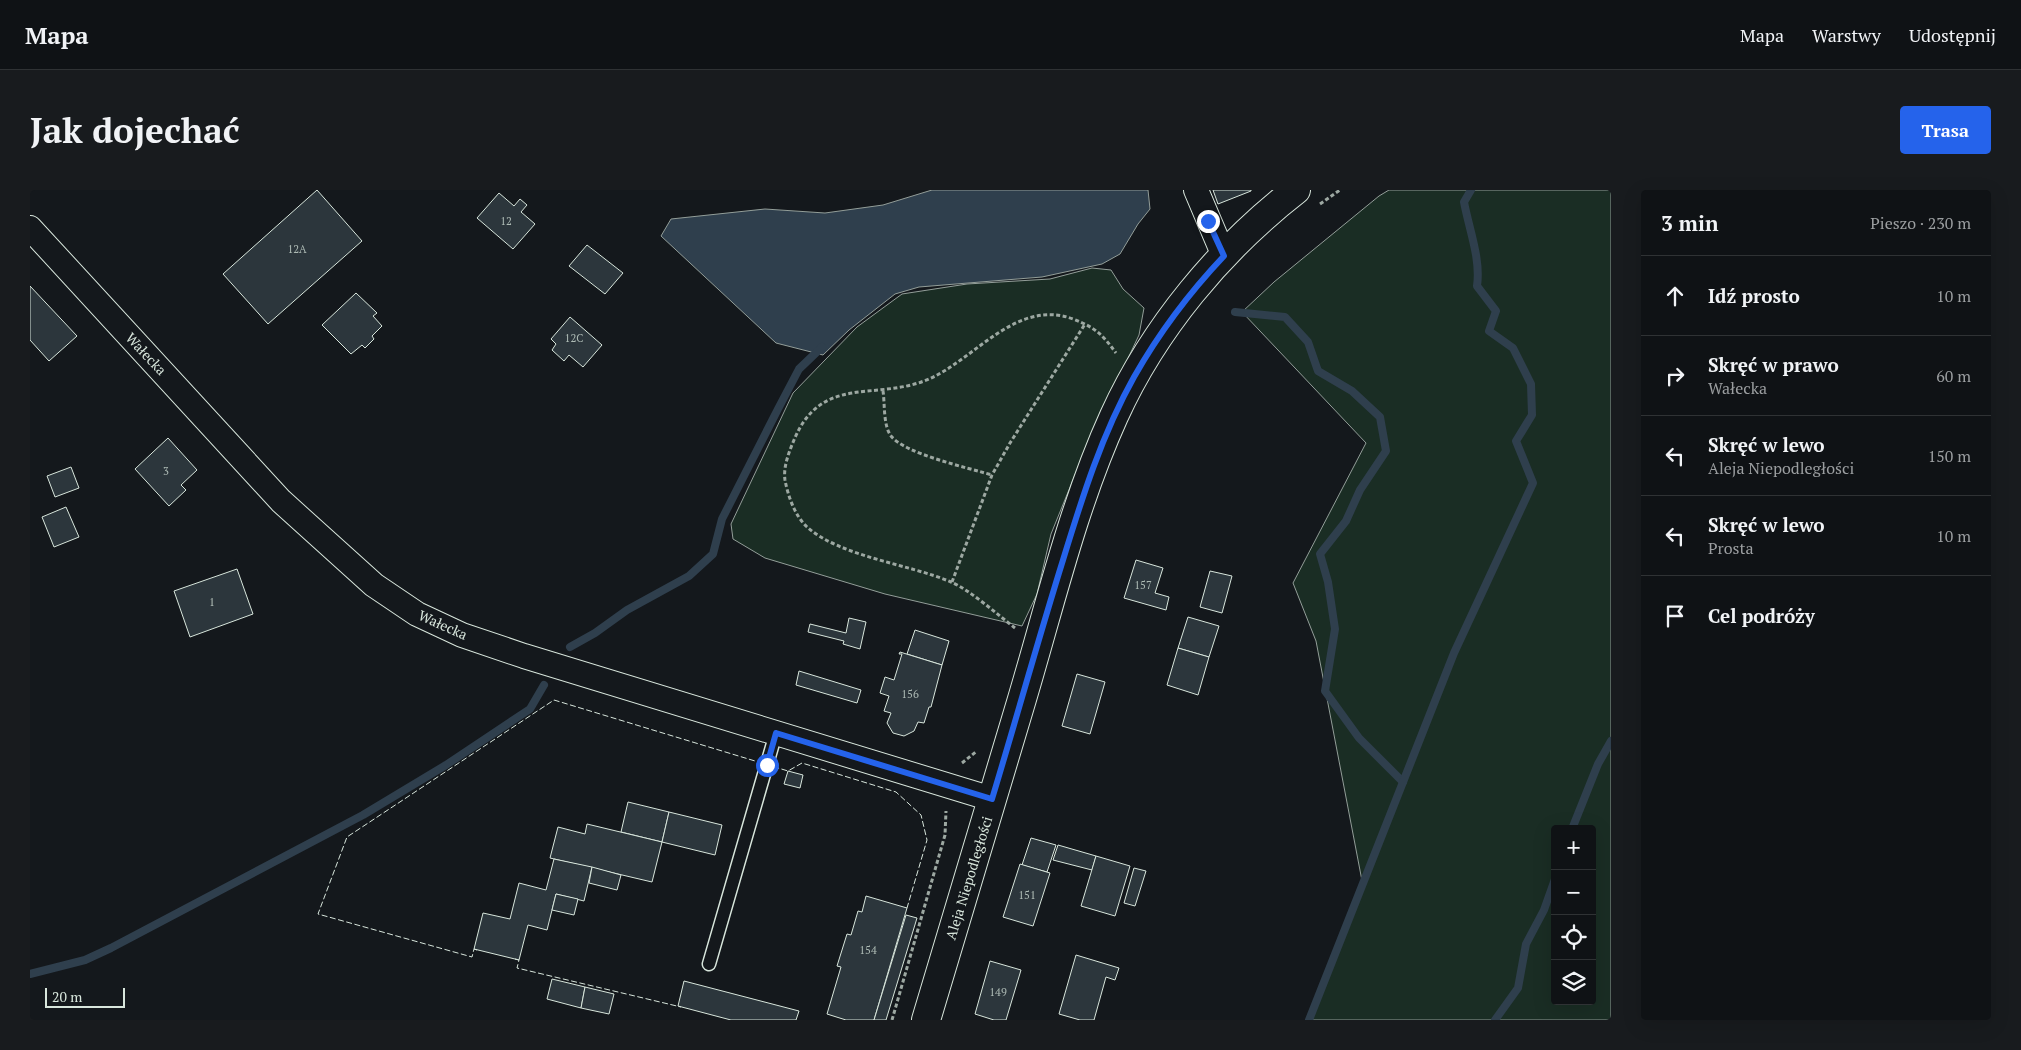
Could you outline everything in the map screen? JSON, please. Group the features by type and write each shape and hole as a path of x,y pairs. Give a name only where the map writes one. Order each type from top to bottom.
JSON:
{"street":[{"path":"1196,190 1224,256"},
{"name":"Aleja Niepodległości","path":"926,1020 1076,517 1108,432 1133,378 1156,341 1203,279 1266,215 1305,199"},
{"name":"Wałecka","path":"30,228 281,501 374,585 417,614 462,635 524,656 992,799"}],"lane":[{"path":"709,964 776,733"}],"path":[{"path":"1305,199 1340,190"},
{"path":"1019,631 952,582 827,542 806,526 791,503 785,478 788,454 797,431 809,413 830,399 853,392 883,391 908,387 948,370 1007,327 1028,318 1050,314 1086,324 1101,333 1133,378"},
{"path":"952,582 992,475 1010,443 1086,324"},
{"path":"883,391 886,423 891,436 904,448 992,475"}],"green space":[{"path":"1389,190 1611,190 1611,1020 1309,1020 1363,886 1316,641 1293,583 1366,443 1242,312 1274,282 1379,196"},
{"path":"1092,268 1111,270 1123,289 1144,308 1139,335 1088,443 1051,534 1037,594 1022,626 885,594 765,558 733,539 731,524 793,393 857,327 902,294 967,284 1050,279"}],"water":[{"path":"932,190 1148,190 1150,209 1138,224 1120,254 1102,264 1042,277 919,287 895,294 849,330 823,355 776,343 661,236 671,219 765,209 825,213 883,205"}],"building":[{"path":"317,190 362,241 268,324 223,274"},
{"path":"1213,190 1251,190 1251,191 1218,204"},
{"path":"499,193 514,206 520,199 527,205 521,212 535,224 513,249 477,218"},
{"path":"587,245 623,273 605,294 569,266"},
{"path":"30,286 77,336 49,361 30,340"},
{"path":"356,293 377,313 373,316 382,326 372,336 374,339 365,348 362,345 351,354 322,325"},
{"path":"570,317 602,345 583,367 569,355 564,361 552,350 556,344 551,339"},
{"path":"168,438 197,470 181,485 186,490 169,506 135,469"},
{"path":"71,467 79,488 55,497 47,476"},
{"path":"66,507 79,537 54,547 42,517"},
{"path":"1136,560 1163,568 1155,593 1169,597 1166,610 1124,598"},
{"path":"237,569 253,614 190,637 174,591"},
{"path":"1210,571 1232,576 1222,613 1200,607"},
{"path":"1188,617 1219,626 1209,657 1178,648"},
{"path":"849,618 866,622 860,649 843,644 844,641 808,632 810,624 846,633"},
{"path":"915,630 949,641 942,665 907,654"},
{"path":"1178,648 1209,657 1198,695 1167,685"},
{"path":"900,652 942,665 931,707 929,707 924,723 918,722 914,731 904,736 893,733 887,723 891,713 884,711 889,696 880,693 885,677 894,680 902,654 899,654"},
{"path":"799,671 861,690 857,703 796,685"},
{"path":"1077,674 1105,682 1090,734 1062,726"},
{"path":"788,771 803,775 800,788 784,784"},
{"path":"628,802 669,812 662,842 621,832"},
{"path":"669,812 722,825 715,855 662,842"},
{"path":"587,824 662,842 652,882 550,858 558,827 585,834"},
{"path":"1031,838 1056,845 1047,872 1022,865"},
{"path":"1058,845 1096,856 1092,870 1053,860"},
{"path":"1096,856 1130,866 1115,916 1081,906"},
{"path":"554,859 592,867 584,901 556,894 547,930 528,925 519,960 474,949 483,913 510,919 519,883 546,890"},
{"path":"1020,864 1050,873 1033,926 1003,917"},
{"path":"592,867 621,875 617,890 589,883"},
{"path":"1134,868 1146,871 1135,906 1124,903"},
{"path":"556,894 578,899 574,915 552,910"},
{"path":"866,896 907,908 874,1020 846,1020 827,1014 841,967 837,966 847,934 851,935 858,911 862,912"},
{"path":"906,915 917,918 886,1020 874,1020"},
{"path":"1076,955 1119,968 1115,980 1106,977 1094,1020 1080,1020 1059,1014"},
{"path":"990,961 1021,970 1006,1020 994,1020 975,1014"},
{"path":"552,979 585,987 581,1008 547,999"},
{"path":"684,981 799,1011 796,1020 731,1020 678,1006"},
{"path":"585,987 614,994 609,1014 581,1008"}],"waterway":[{"path":"1309,1020 1454,653 1533,483 1516,441 1532,415 1531,384 1513,348 1489,331 1496,311 1477,286 1476,255 1464,202 1471,190"},
{"path":"1235,312 1285,317 1308,342 1318,371 1352,391 1380,417 1386,451 1360,490 1346,521 1320,554 1328,582 1335,629 1325,691 1359,738 1403,782"},
{"path":"570,647 595,633 627,610 689,576 713,554 722,519 799,369 822,347"},
{"path":"30,974 85,960 111,948 363,815 446,765 530,709 544,685"},
{"path":"1574,825 1598,764 1611,741"},
{"path":"1495,1020 1518,988 1526,944 1544,910 1551,890"}],"fence":[{"path":"477,950 474,949 472,957 318,914 347,837 554,700 788,771 802,763 896,792 921,815 927,840 907,908"},
{"path":"515,959 519,960 517,968 681,1007"}],"route":[{"path":"767,765 776,733 992,799 1076,517 1114,416 1133,378 1156,341 1186,299 1224,256 1208,221"}]}
